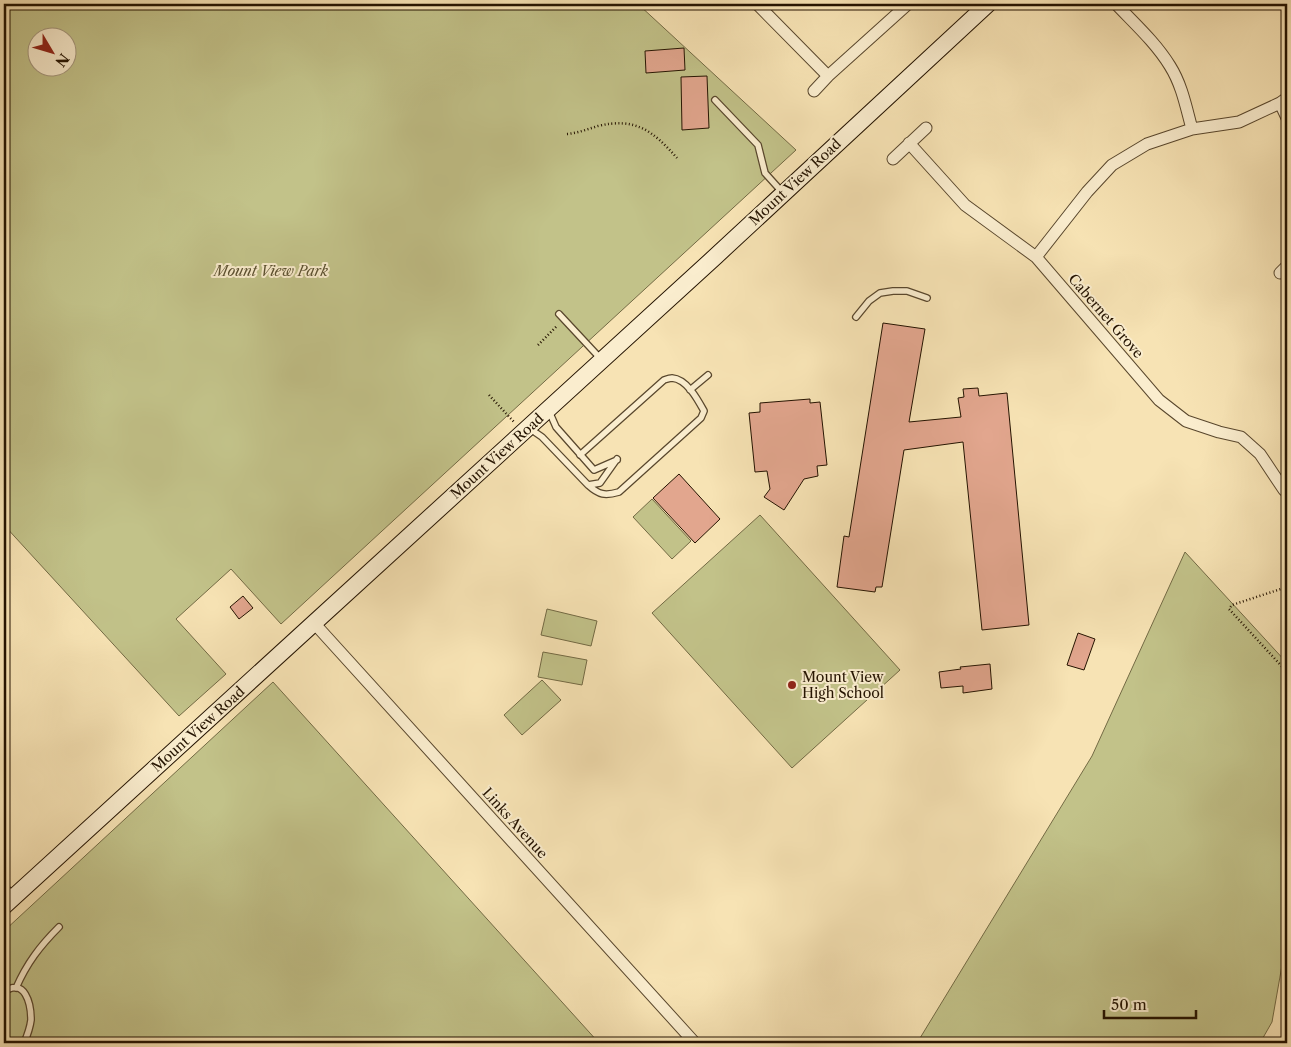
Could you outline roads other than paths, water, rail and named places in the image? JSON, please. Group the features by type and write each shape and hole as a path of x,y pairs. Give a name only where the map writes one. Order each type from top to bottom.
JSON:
{"main road":[{"name":"Mount View Road","path":"7,896 314,623 988,4"}],"street":[{"path":"757,4 828,76"},
{"path":"814,90 908,4"},
{"path":"1116,4 1154,44 1170,66 1182,92 1192,129"},
{"path":"1036,257 1086,192 1112,165 1147,144 1192,129 1239,122 1284,101 1287,118"},
{"path":"893,159 926,128"},
{"name":"Cabernet Grove","path":"909,143 965,205 1036,257 1159,400 1186,421 1241,437 1260,454 1287,492"},
{"name":"Links Avenue","path":"314,623 695,1043"}],"lane":[{"path":"715,100 758,145 765,172 783,193"},
{"path":"856,317 880,293 907,291 927,298"},
{"path":"559,314 601,360"},
{"path":"690,390 708,375"},
{"path":"526,430 542,437 588,485 594,490 607,495 619,492 701,418 704,411 696,396 682,381 672,378 664,380 580,455"},
{"path":"549,409 556,427 594,470 617,460 600,483 588,485"},
{"path":"16,988 36,952 59,927"},
{"path":"4,992 16,988 26,993 28,998 31,1019 24,1043"}],"place":[{"name":"Mount View High School","path":"792,685"}],"park label":[{"name":"Mount View Park","path":"271,271"}]}
